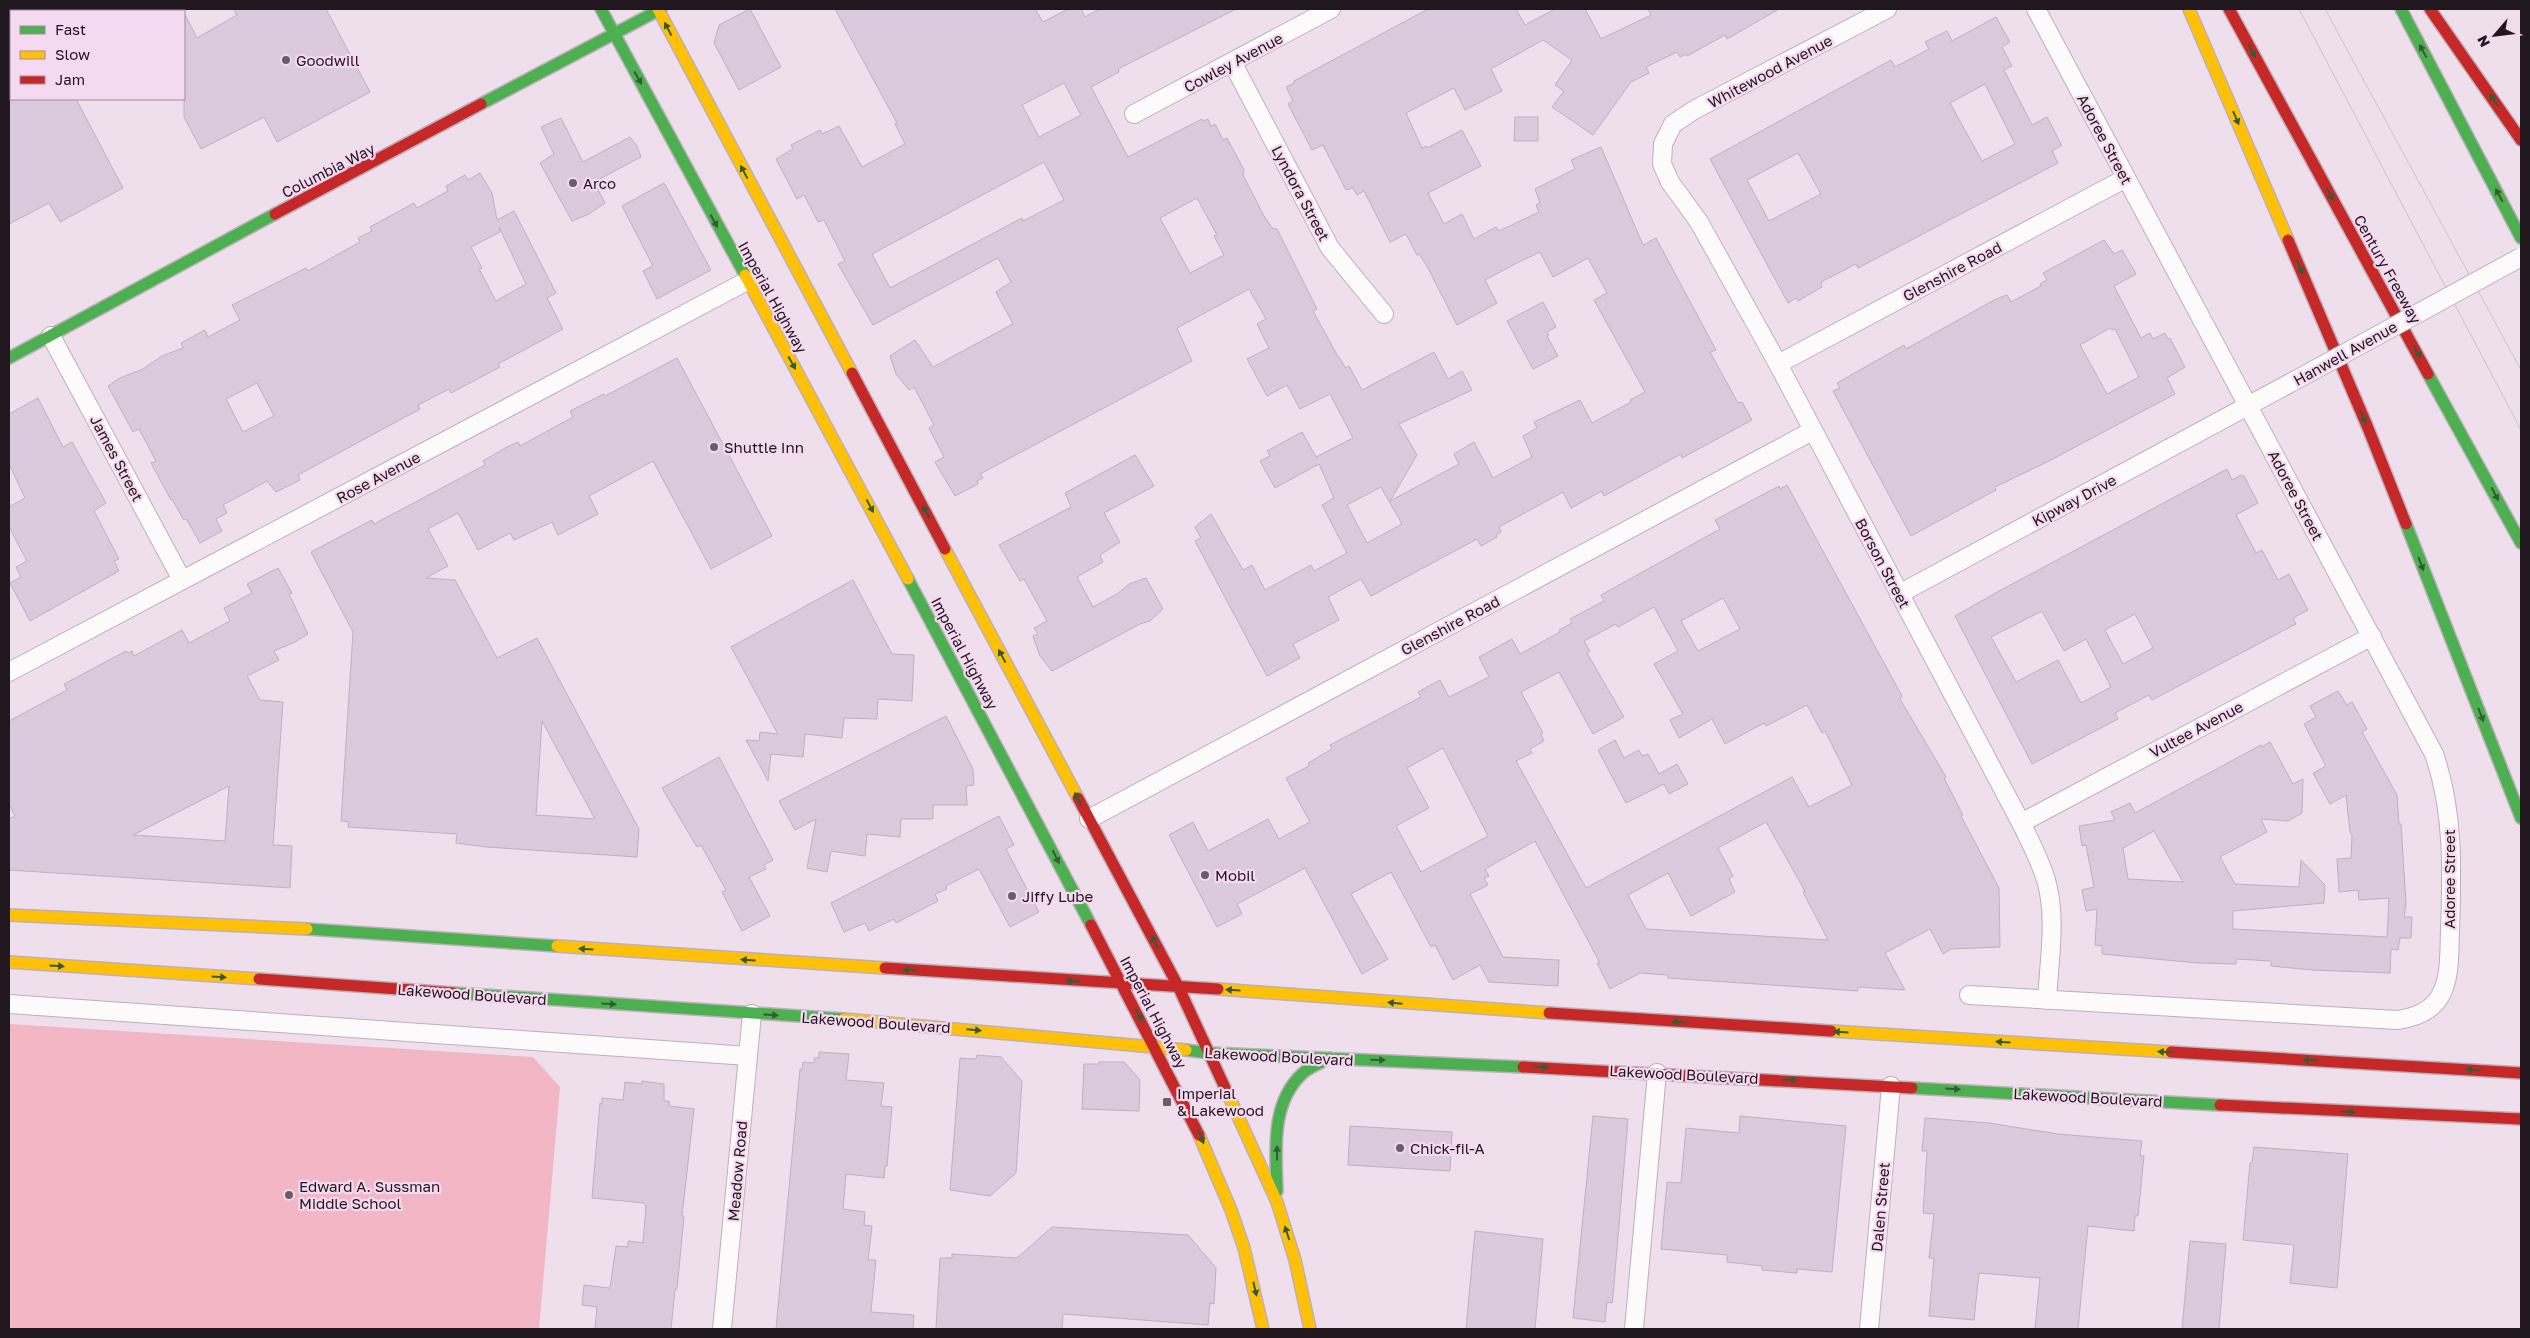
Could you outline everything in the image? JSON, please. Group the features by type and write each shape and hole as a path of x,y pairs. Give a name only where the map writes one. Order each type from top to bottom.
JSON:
{"main road":[{"name":"Imperial Highway","path":"601,9 868,502 1121,984 1156,1046 1194,1122 1231,1210 1244,1248 1263,1329"},
{"name":"Imperial Highway","path":"659,9 1178,986 1277,1202 1296,1260 1310,1329"},
{"name":"Columbia Way","path":"9,358 226,239 615,35 659,9"},
{"path":"2189,9 2368,428 2521,818"},
{"name":"Century Freeway","path":"2229,9 2521,543"},
{"path":"2401,9 2521,238"},
{"path":"2430,9 2521,140"},
{"path":"9,915 318,930 1121,984 1178,986 1443,1008 2521,1074"},
{"name":"Lakewood Boulevard","path":"9,962 926,1026 1156,1046 1209,1053 1657,1072 2521,1119"},
{"path":"1277,1202 1277,1121 1286,1096 1303,1073 1330,1058"}],"street":[{"name":"Cowley Avenue","path":"1134,114 1331,9"},
{"name":"Whitewood Avenue","path":"1662,144 1673,124 1694,110 1888,9"},
{"name":"Adoree Street","path":"2036,9 2434,754 2441,772 2447,806 2452,867 2448,966 2443,991 2431,1006 2411,1018 2396,1020 2047,1000"},
{"name":"Lyndora Street","path":"1232,62 1330,248 1384,314"},
{"name":"Borson Street","path":"1662,144 1662,164 1670,182 1699,222 1778,364 2021,822 2039,862 2046,881 2050,902 2047,1000"},
{"name":"Glenshire Road","path":"1778,364 2126,178"},
{"name":"Hanwell Avenue","path":"2248,406 2521,257"},
{"name":"Rose Avenue","path":"9,672 747,281"},
{"name":"James Street","path":"51,336 182,580"},
{"name":"Kipway Drive","path":"1899,594 2248,406"},
{"name":"Glenshire Road","path":"1089,819 1812,431"},
{"name":"Vultee Avenue","path":"2021,822 2372,636"},
{"path":"1969,995 2047,1000"},
{"path":"9,1004 748,1056"},
{"name":"Meadow Road","path":"722,1329 752,1014"},
{"path":"1634,1329 1657,1072"},
{"name":"Dalen Street","path":"1869,1329 1891,1086"}],"shaded area":[{"name":"Edward A. Sussman Middle School","path":"9,1024 533,1057 560,1087 539,1329 9,1329"}],"building":[{"path":"234,9 326,9 370,92 277,142 264,117 201,149 184,117 185,15 197,38 237,15"},
{"path":"750,9 781,67 739,90 714,43 719,25"},
{"path":"835,9 1035,9 1043,22 1068,9 1081,9 1085,17 1100,9 1236,9 1118,69 1119,72 1091,87 1128,157 1202,119 1203,121 1208,119 1211,126 1215,124 1223,140 1227,138 1244,170 1243,175 1264,216 1272,228 1277,229 1317,309 1313,311 1336,353 1346,368 1349,366 1362,390 1434,352 1448,379 1462,371 1472,390 1399,424 1417,455 1390,501 1459,464 1454,454 1474,442 1493,478 1532,457 1523,436 1537,428 1534,422 1580,400 1592,423 1631,402 1630,400 1645,392 1594,300 1607,293 1588,258 1553,277 1540,252 1517,263 1485,280 1497,303 1457,325 1428,268 1419,254 1417,255 1406,234 1390,242 1364,191 1357,195 1353,188 1346,190 1323,145 1312,150 1288,104 1293,101 1286,87 1428,9 1516,9 1525,25 1555,9 1585,9 1601,39 1651,15 1648,9 1779,9 1727,39 1725,35 1687,56 1686,54 1680,57 1677,52 1646,67 1649,73 1631,82 1593,135 1552,107 1564,91 1555,85 1572,60 1543,40 1491,69 1502,91 1465,110 1454,88 1406,113 1422,148 1426,146 1427,148 1462,130 1481,166 1428,193 1444,224 1462,214 1474,239 1496,227 1499,231 1539,212 1536,205 1540,203 1535,189 1575,169 1571,160 1601,147 1643,245 1656,238 1716,350 1710,352 1738,403 1742,402 1752,420 1682,458 1681,454 1604,496 1602,491 1571,508 1563,492 1499,527 1501,532 1496,535 1497,537 1481,546 1477,539 1371,596 1361,579 1328,597 1339,620 1293,644 1300,658 1267,676 1195,541 1201,538 1195,527 1211,514 1243,570 1252,565 1265,590 1311,565 1314,571 1347,553 1322,505 1334,498 1319,464 1275,488 1260,461 1270,456 1267,451 1302,432 1316,457 1353,438 1330,394 1300,409 1287,385 1267,396 1247,359 1269,348 1257,324 1266,319 1249,289 1177,328 1192,361 980,474 983,478 977,481 978,484 955,496 935,462 944,457 929,428 934,425 914,387 909,390 896,374 890,356 915,340 933,367 1013,324 996,292 1011,282 998,258 873,325 838,264 845,261 824,220 818,222 804,195 797,199 776,159 793,149 791,145 820,130 822,134 839,126 862,167 905,144 895,124 897,123","holes":["1064,83 1081,115 1039,137 1022,105","1044,162 1064,200 1023,221 1022,218 890,288 872,254","1197,198 1217,235 1214,236 1224,255 1190,273 1160,218","1381,487 1402,524 1367,543 1347,505"]},
{"path":"1996,17 2010,42 2002,47 2012,66 2004,70 2032,125 2047,117 2061,144 2061,146 2052,151 2058,163 1858,268 1856,264 1821,282 1822,287 1798,301 1796,298 1788,303 1710,159 1891,60 1895,67 1929,49 1925,42 1947,31 1952,41","holes":["1985,84 2015,144 1982,161 1950,103","1798,153 1821,194 1769,221 1747,180"]},
{"path":"9,99 77,100 123,188 60,222 49,203 9,224"},
{"path":"1515,117 1538,117 1538,141 1514,141"},
{"path":"561,118 583,162 630,137 637,146 641,157 594,182 605,203 589,214 572,221 540,163 554,154 541,127"},
{"path":"480,173 492,193 497,220 514,211 556,293 547,298 563,329 498,364 500,367 451,393 449,389 418,405 420,409 298,475 300,480 276,492 267,481 223,505 227,513 216,519 222,531 200,543 187,520 183,519 171,500 151,463 156,461 139,429 133,432 108,386 120,378 143,369 162,356 183,348 181,343 205,330 208,337 240,320 232,305 306,268 308,271 360,242 358,238 372,231 370,227 414,203 417,208 448,191 446,186 465,175 468,180","holes":["499,227 526,284 496,301 479,269 482,268 471,247 500,232","257,383 274,416 243,432 226,399"]},
{"path":"664,183 711,270 657,299 643,271 653,266 622,206"},
{"path":"2104,240 2114,254 2122,250 2136,274 2114,286 2141,338 2150,333 2153,339 2165,333 2168,339 2170,338 2185,367 2167,378 2175,394 2047,462 1995,487 1996,490 1911,536 1833,391 1840,388 1837,383 1904,345 1906,349 1996,299 2007,295 2011,302 2041,286 2040,284 2047,280 2043,273","holes":["2110,328 2112,330 2115,329 2139,377 2107,394 2080,345"]},
{"path":"1543,302 1556,327 1547,332 1549,335 1547,336 1558,356 1533,369 1507,321"},
{"path":"677,358 772,536 711,569 653,461 589,496 598,514 558,535 552,522 514,540 510,533 478,550 458,513 428,529 448,566 426,578 455,580 497,658 537,638 639,829 637,857 486,847 456,843 457,834 348,827 349,822 341,821 353,632 311,552 372,520 374,524 485,465 483,461 505,448 518,442 520,446 573,417 570,411 604,394 605,396","holes":["542,721 595,819 536,815"]},
{"path":"38,398 63,447 72,442 106,503 94,511 119,559 114,561 119,571 30,621 10,583 21,577 16,567 27,561 9,527 9,507 25,498 9,464 9,414"},
{"path":"1135,455 1154,486 1104,513 1120,542 1100,555 1103,562 1077,577 1093,607 1117,594 1129,584 1146,578 1163,609 1150,621 1140,624 1052,671 1040,656 1033,636 1038,634 1034,628 1047,621 1024,579 1020,581 999,545 1071,507 1065,493"},
{"path":"2227,469 2232,480 2241,475 2244,476 2258,503 2236,515 2256,553 2262,550 2278,580 2289,574 2308,610 2293,618 2296,624 2152,700 2149,695 2115,713 2118,719 2032,764 1955,616","holes":["2042,611 2064,651 2086,639 2111,687 2081,703 2058,660 2016,682 1991,637","2135,614 2153,648 2123,664 2105,630"]},
{"path":"1787,485 1902,696 1900,699 1946,777 1944,778 1963,815 1961,816 1999,888 2000,947 1951,949 1943,954 1930,929 1885,953 1905,990 1858,987 1858,991 1668,978 1668,975 1640,973 1610,989 1597,963 1600,963 1535,841 1485,869 1489,876 1484,878 1488,885 1470,894 1503,957 1559,960 1558,986 1489,982 1480,965 1453,980 1435,945 1431,947 1391,872 1351,894 1388,959 1362,974 1305,868 1237,904 1242,914 1217,927 1169,835 1193,822 1208,851 1268,819 1279,839 1310,822 1286,778 1309,766 1308,763 1332,749 1330,745 1421,697 1418,692 1440,680 1449,697 1489,677 1479,657 1512,639 1520,654 1560,632 1559,630 1572,623 1570,619 1604,601 1601,595 1720,529 1715,520 1779,486 1780,489","holes":["1723,598 1740,629 1698,651 1681,621","1654,607 1678,651 1654,664 1683,714 1670,720 1679,738 1712,719 1725,744 1764,723 1766,726 1807,705 1822,733 1825,731 1852,785 1809,807 1792,777 1586,888 1516,761 1532,753 1530,749 1544,741 1541,734 1543,733 1521,692 1559,672 1593,734 1624,717 1587,653 1590,651 1584,641 1616,624 1618,627","1443,748 1488,836 1421,872 1396,826 1429,808 1407,768","1766,822 1805,891 1803,892 1828,940 1646,929 1628,895 1668,873 1691,916 1735,892 1729,879 1733,876 1718,848"]},
{"path":"278,568 292,593 289,594 308,634 274,651 279,660 247,676 260,700 283,702 273,845 292,846 290,888 9,870 9,819 15,816 9,804 9,721 67,690 64,684 126,651 128,653 132,651 134,656 182,630 189,643 230,621 224,608 252,593 247,584","holes":["229,786 225,841 133,835"]},
{"path":"853,580 892,654 914,655 912,701 878,699 877,719 844,718 842,738 805,734 803,757 771,754 768,781 746,740 759,741 760,732 778,734 731,647"},
{"path":"2338,691 2347,705 2352,702 2367,729 2362,732 2397,795 2399,824 2401,824 2406,904 2404,917 2412,917 2411,938 2400,938 2398,950 2391,949 2390,973 2312,970 2271,966 2271,961 2236,959 2236,964 2198,963 2102,954 2102,946 2095,945 2097,909 2086,911 2082,890 2094,887 2086,845 2082,846 2079,826 2115,820 2111,812 2130,803 2135,813 2261,745 2262,747 2270,742 2293,784 2303,779 2302,813 2288,821 2261,819 2267,832 2220,857 2235,884 2299,887 2301,860 2325,885 2324,903 2233,911 2233,929 2387,937 2389,898 2359,900 2358,890 2339,892 2337,859 2351,858 2352,835 2350,832 2346,795 2330,804 2313,773 2326,766 2304,724 2316,717 2310,706","holes":["2154,831 2183,882 2128,879 2123,848"]},
{"path":"946,716 973,769 974,785 966,786 967,805 933,805 933,819 901,819 900,837 867,834 865,856 831,851 827,872 807,868 816,819 795,830 779,801"},
{"path":"1615,740 1624,758 1639,750 1642,756 1648,754 1659,774 1677,764 1688,784 1669,794 1664,784 1626,803 1598,750"},
{"path":"719,757 773,860 764,865 766,869 749,877 770,916 742,931 722,892 726,890 701,845 697,847 662,788"},
{"path":"999,816 1014,845 1006,849 1039,912 1010,927 979,869 946,886 947,889 935,894 938,901 896,923 894,919 869,931 865,923 844,932 831,903"},
{"path":"819,1052 849,1054 846,1080 884,1083 881,1106 892,1107 887,1166 885,1166 884,1178 846,1174 843,1209 865,1212 864,1225 872,1226 868,1260 876,1260 871,1312 914,1315 913,1329 776,1329 800,1069 802,1069 803,1062 814,1063 814,1058 819,1058"},
{"path":"977,1055 1001,1057 1022,1081 1016,1173 990,1196 950,1190 960,1058 976,1059"},
{"path":"1099,1062 1124,1062 1140,1080 1139,1111 1082,1109 1084,1064 1099,1064"},
{"path":"642,1081 664,1084 664,1101 669,1101 669,1106 694,1109 682,1216 684,1216 677,1289 675,1289 671,1329 595,1329 597,1307 582,1305 584,1285 610,1288 616,1246 628,1247 628,1241 643,1243 646,1206 644,1203 592,1198 600,1103 602,1104 602,1098 623,1100 625,1082 642,1084"},
{"path":"1593,1116 1628,1119 1613,1296 1612,1303 1607,1302 1605,1322 1573,1318"},
{"path":"1740,1116 1846,1126 1832,1272 1797,1269 1797,1273 1762,1270 1762,1266 1727,1262 1727,1255 1661,1249 1667,1182 1681,1183 1686,1128 1739,1133"},
{"path":"1925,1118 1989,1123 2058,1134 2142,1141 2140,1156 2144,1156 2138,1216 2135,1216 2134,1231 2088,1226 2078,1329 2035,1329 2040,1278 1979,1273 1974,1320 1929,1316 1934,1258 1929,1258 1934,1214 1923,1213 1927,1151 1922,1151"},
{"name":"Chick-fil-A","path":"1350,1126 1452,1132 1450,1171 1348,1165"},
{"path":"2254,1147 2348,1154 2337,1288 2290,1283 2294,1245 2243,1240 2250,1163 2252,1163"},
{"path":"1052,1227 1188,1235 1216,1268 1214,1304 1210,1303 1208,1325 1063,1314 1062,1329 936,1329 940,1258 952,1258 952,1254 1017,1258"},
{"path":"1475,1231 1543,1239 1535,1329 1466,1329"},
{"path":"2190,1241 2226,1244 2219,1329 2182,1329"}],"tram line":[{"path":"2299,9 2521,430"},
{"path":"2325,9 2521,370"}],"traffic: fast":[{"path":"601,9 745,275"},
{"path":"481,104 661,9"},
{"path":"2401,9 2521,238"},
{"path":"9,358 275,214"},
{"path":"2428,374 2521,543"},
{"path":"2406,524 2521,818"},
{"path":"908,579 1091,925"},
{"path":"307,929 557,946"},
{"path":"454,993 844,1019"},
{"path":"1186,1050 1209,1053 1523,1067"},
{"path":"1277,1191 1277,1128 1285,1098 1292,1085 1303,1073 1330,1058"},
{"path":"1912,1088 2220,1105"}],"traffic: slow":[{"path":"658,9 852,373"},
{"path":"2189,9 2288,240"},
{"path":"745,275 908,579"},
{"path":"945,549 1078,798"},
{"path":"9,915 307,929"},
{"path":"557,946 885,968"},
{"path":"9,962 259,979"},
{"path":"1218,989 1549,1013"},
{"path":"844,1019 1186,1050"},
{"path":"1831,1031 2171,1052"},
{"path":"1226,1090 1277,1202 1295,1260 1310,1329"},
{"path":"1199,1135 1231,1210 1244,1248 1263,1329"}],"traffic: jam":[{"path":"2229,9 2428,374"},
{"path":"2430,9 2521,140"},
{"path":"275,214 481,104"},
{"path":"2288,240 2368,428 2406,524"},
{"path":"852,373 945,549"},
{"path":"1078,798 1178,986 1226,1090"},
{"path":"1091,925 1199,1135"},
{"path":"885,968 1218,989"},
{"path":"259,979 454,993"},
{"path":"1549,1013 1831,1031"},
{"path":"2171,1052 2521,1073"},
{"path":"1523,1067 1912,1088"},
{"path":"2220,1105 2521,1119"}],"place":[{"name":"Goodwill","path":"286,60"},
{"name":"Arco","path":"573,183"},
{"name":"Shuttle Inn","path":"714,447"},
{"name":"Mobil","path":"1205,875"},
{"name":"Jiffy Lube","path":"1012,896"},
{"name":"Imperial & Lakewood","path":"1167,1102"},
{"name":"Chick-fil-A","path":"1400,1148"},
{"name":"Edward A. Sussman Middle School","path":"289,1195"}]}
